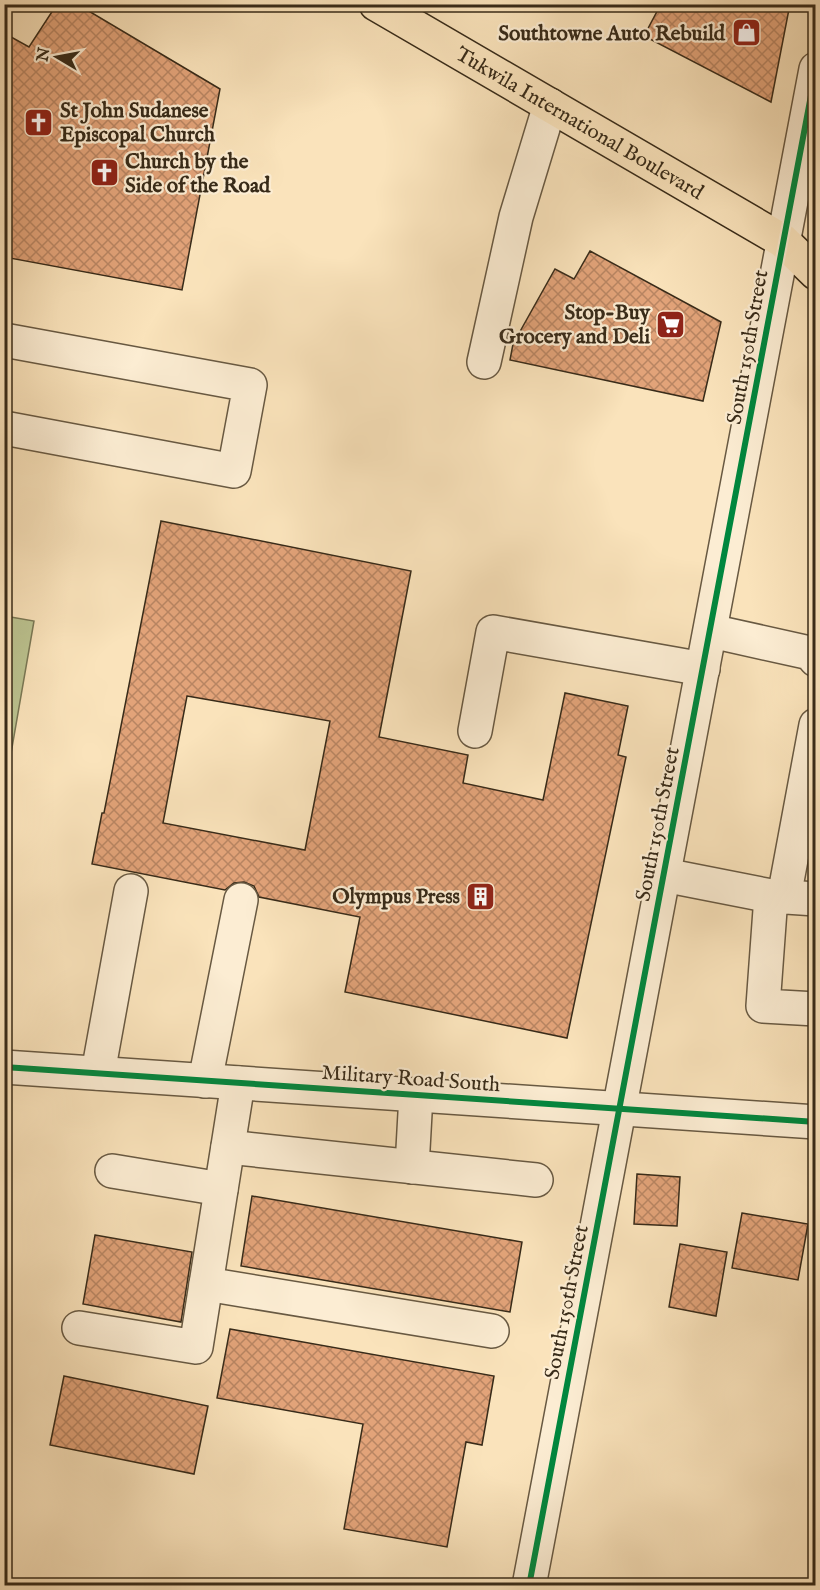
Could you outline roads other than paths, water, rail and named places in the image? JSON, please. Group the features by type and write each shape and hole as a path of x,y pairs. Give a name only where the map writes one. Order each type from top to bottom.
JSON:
{"main road":[{"name":"Tukwila International Boulevard","path":"376,4 783,241 816,273"},
{"name":"Tukwila International Boulevard","path":"783,241 816,246"}],"street":[{"name":"South 150th Street","path":"529,1586 816,69"},
{"path":"484,362 516,217 550,105"},
{"path":"4,340 250,385 234,471 4,428"},
{"path":"711,630 810,654 816,660"},
{"path":"476,731 493,632 703,669"},
{"path":"816,726 790,897 763,1006 816,1009"},
{"path":"664,875 790,897"},
{"path":"99,1073 131,891"},
{"path":"205,1081 241,900"},
{"name":"Military Road South","path":"4,1067 816,1122"},
{"path":"79,1328 196,1347 238,1083"},
{"path":"412,1167 416,1095"},
{"path":"228,1147 536,1180"},
{"path":"112,1171 221,1188"},
{"path":"206,1284 492,1331"}],"place":[{"name":"Southtowne Auto Rebuild","path":"746,33"},
{"name":"St John Sudanese Episcopal Church","path":"39,122"},
{"name":"Church by the Side of the Road","path":"104,173"},
{"name":"Stop-Buy Grocery and Deli","path":"671,324"},
{"name":"Olympus Press","path":"481,896"}]}
